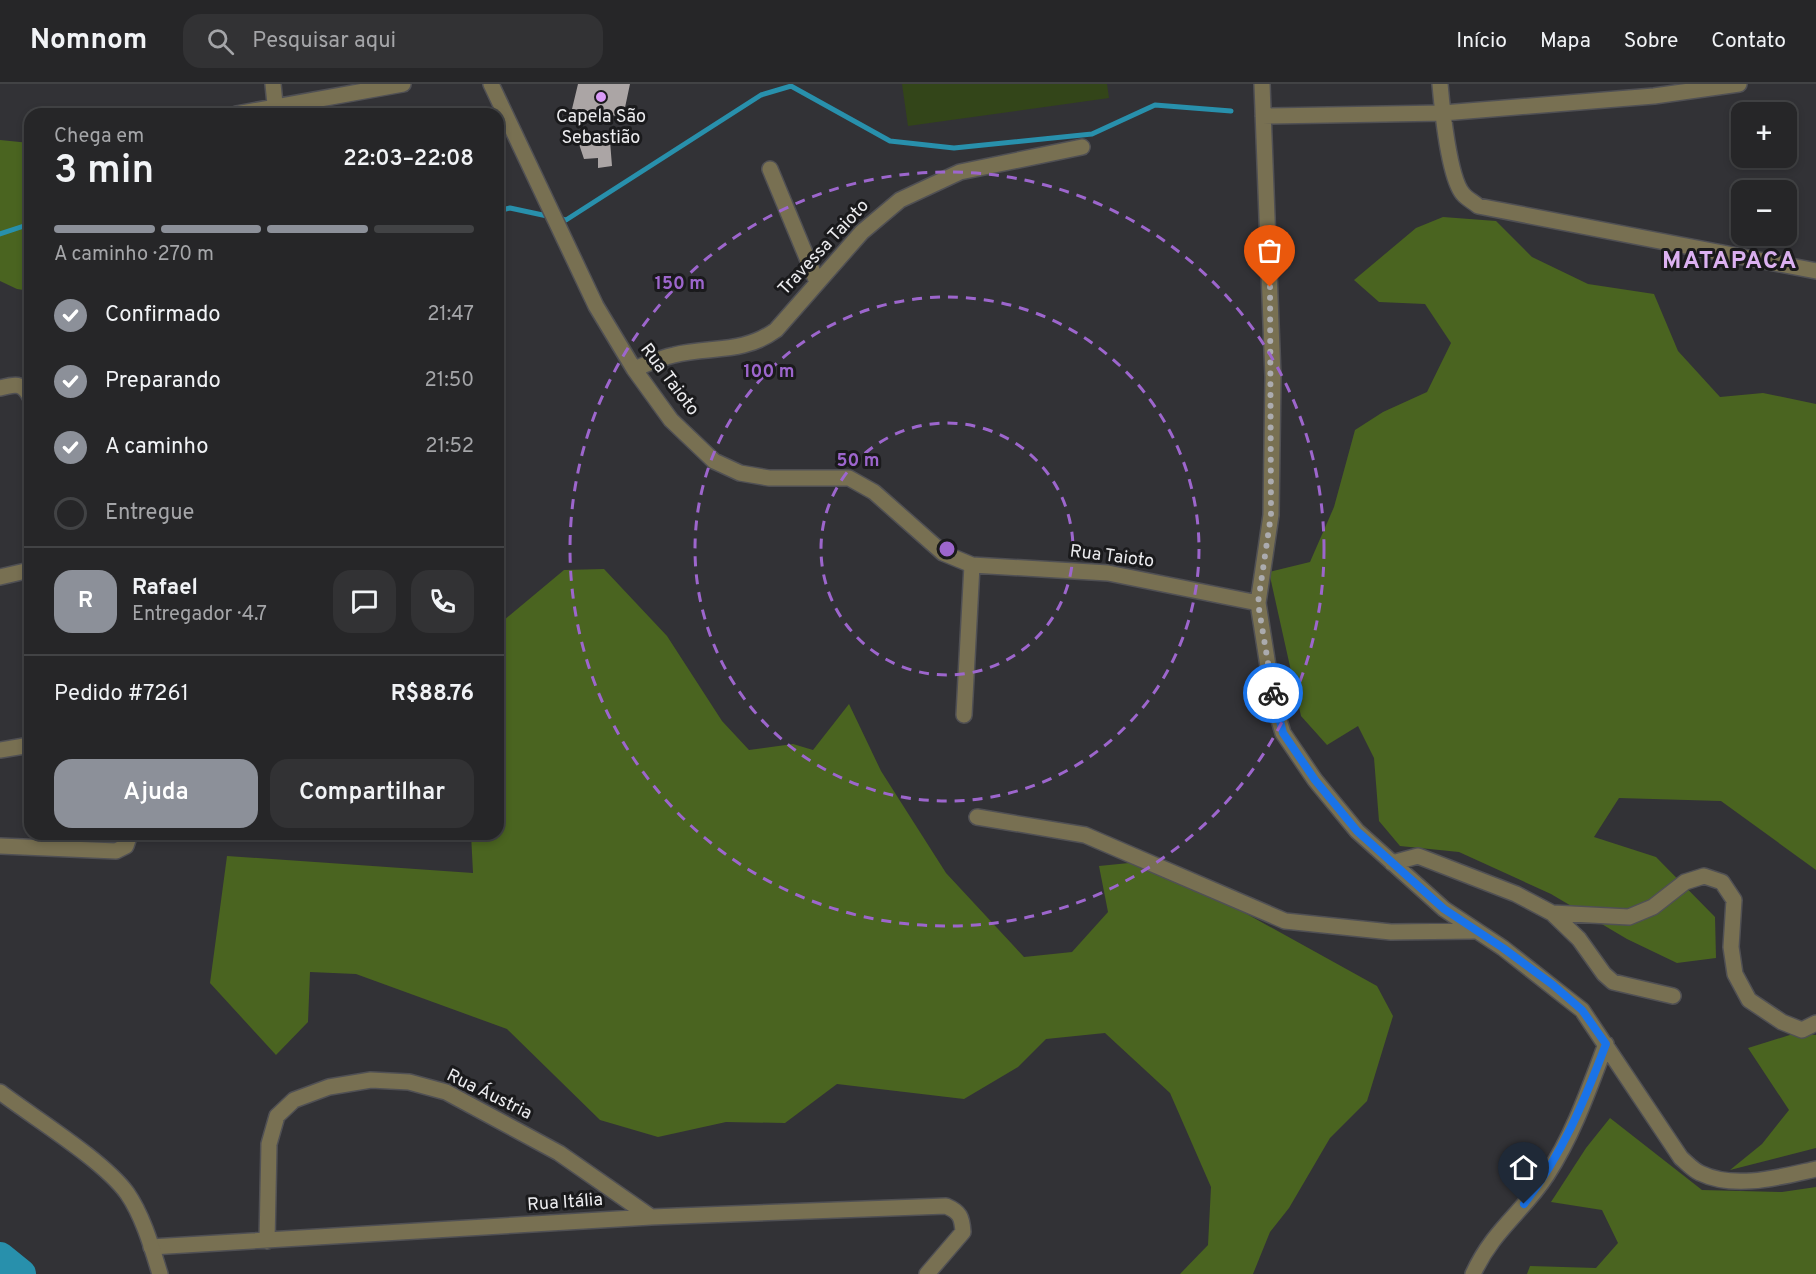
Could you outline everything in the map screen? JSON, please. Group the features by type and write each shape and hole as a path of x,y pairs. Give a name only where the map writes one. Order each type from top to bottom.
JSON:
{"street":[{"path":"273,84 275,108"},
{"path":"285,108 403,84"},
{"name":"Rua Taioto","path":"492,84 503,108"},
{"path":"1262,84 1273,377 1272,504 1258,603 1275,704 1283,733 1315,780 1357,831 1444,909 1474,931 1503,948 1582,1010 1664,1136 1681,1158 1700,1173 1729,1182 1772,1178 1816,1170"},
{"path":"1440,84 1443,113 1457,184 1464,195 1478,206 1816,271"},
{"path":"1263,116 1443,113 1654,96 1739,84"},
{"name":"Rua Taioto","path":"504,110 596,306 634,369 671,420 714,460 740,473 769,478 849,478 874,492 943,554 972,565 1108,573 1258,603"},
{"name":"Travessa Taioto","path":"634,369 673,355 747,346 762,340 776,330 862,232 900,200 960,172 1082,147"},
{"path":"770,169 817,282"},
{"path":"0,388 15,384 24,390"},
{"path":"964,715 972,565"},
{"path":"0,577 24,571"},
{"path":"0,750 24,746"},
{"path":"977,817 1085,836 1285,921 1391,932 1474,931"},
{"path":"0,846 116,851 126,846 128,840"},
{"path":"1392,863 1418,856 1516,894 1552,913 1579,939 1604,974 1613,982 1673,996"},
{"path":"1552,913 1629,917 1653,907 1686,882 1704,876 1722,882 1734,900 1731,947 1735,974 1749,1000 1782,1022 1802,1029 1816,1023"},
{"path":"1473,1274 1495,1235 1547,1175 1583,1104 1606,1044"},
{"name":"Rua Áustria","path":"267,1241 269,1144 277,1116 294,1100 329,1087 370,1080 409,1082 446,1092 559,1153 651,1217"},
{"path":"0,1092 100,1167 127,1193 151,1247 160,1274"},
{"name":"Rua Itália","path":"151,1247 651,1217 946,1206 958,1211 962,1219 963,1232 927,1274"}],"green space":[{"path":"902,84 1107,84 1109,98 908,126"},
{"path":"0,140 24,142 24,290 0,281"},
{"path":"1443,217 1496,221 1532,257 1588,284 1654,294 1678,351 1720,397 1763,393 1816,404 1816,870 1721,801 1619,798 1594,837 1656,857 1715,917 1716,958 1677,963 1627,939 1551,894 1459,852 1400,846 1379,821 1374,758 1358,726 1327,745 1301,716 1269,572 1310,562 1334,507 1355,430 1383,412 1427,392 1451,343 1425,304 1379,302 1354,280 1416,228"},
{"path":"604,569 667,636 722,721 749,750 793,744 813,750 849,704 881,771 946,873 1024,957 1072,952 1108,912 1099,866 1139,862 1227,903 1377,986 1393,1016 1367,1101 1330,1138 1289,1208 1270,1232 1253,1274 1180,1274 1208,1245 1211,1187 1170,1093 1105,1033 1046,1039 1018,1067 964,1099 837,1084 785,1123 726,1122 658,1137 600,1120 507,1029 356,974 310,972 308,1022 276,1055 210,983 227,856 473,873 471,840 504,840 504,620 564,570"},
{"path":"1796,1033 1816,1035 1816,1148 1730,1170 1762,1144 1789,1110 1748,1048"},
{"path":"1610,1118 1702,1190 1782,1192 1816,1187 1816,1274 1527,1274 1530,1266 1596,1268 1618,1243 1602,1210 1551,1202 1586,1148"}],"building":[{"name":"Capela São Sebastião","path":"578,84 630,84 623,117 572,109"},
{"path":"577,138 610,141 612,166 598,168 598,158 584,159"}],"waterway":[{"path":"504,210 510,208 566,220 761,95 791,86 890,141 954,148 1092,134 1155,105 1231,111"},
{"path":"0,234 24,226"},
{"path":"0,1257 21,1274"}],"way so far":[{"path":"1270,287 1273,377 1271,515 1258,603 1273,693"}],"place":[{"name":"Capela São Sebastião","path":"601,97"}],"district":[{"name":"MATAPACA","path":"1730,262"}],"route":[{"path":"1273,693 1283,733 1315,780 1357,831 1444,909 1553,985 1582,1010 1606,1044 1583,1104 1563,1145 1547,1175 1524,1204"}]}
